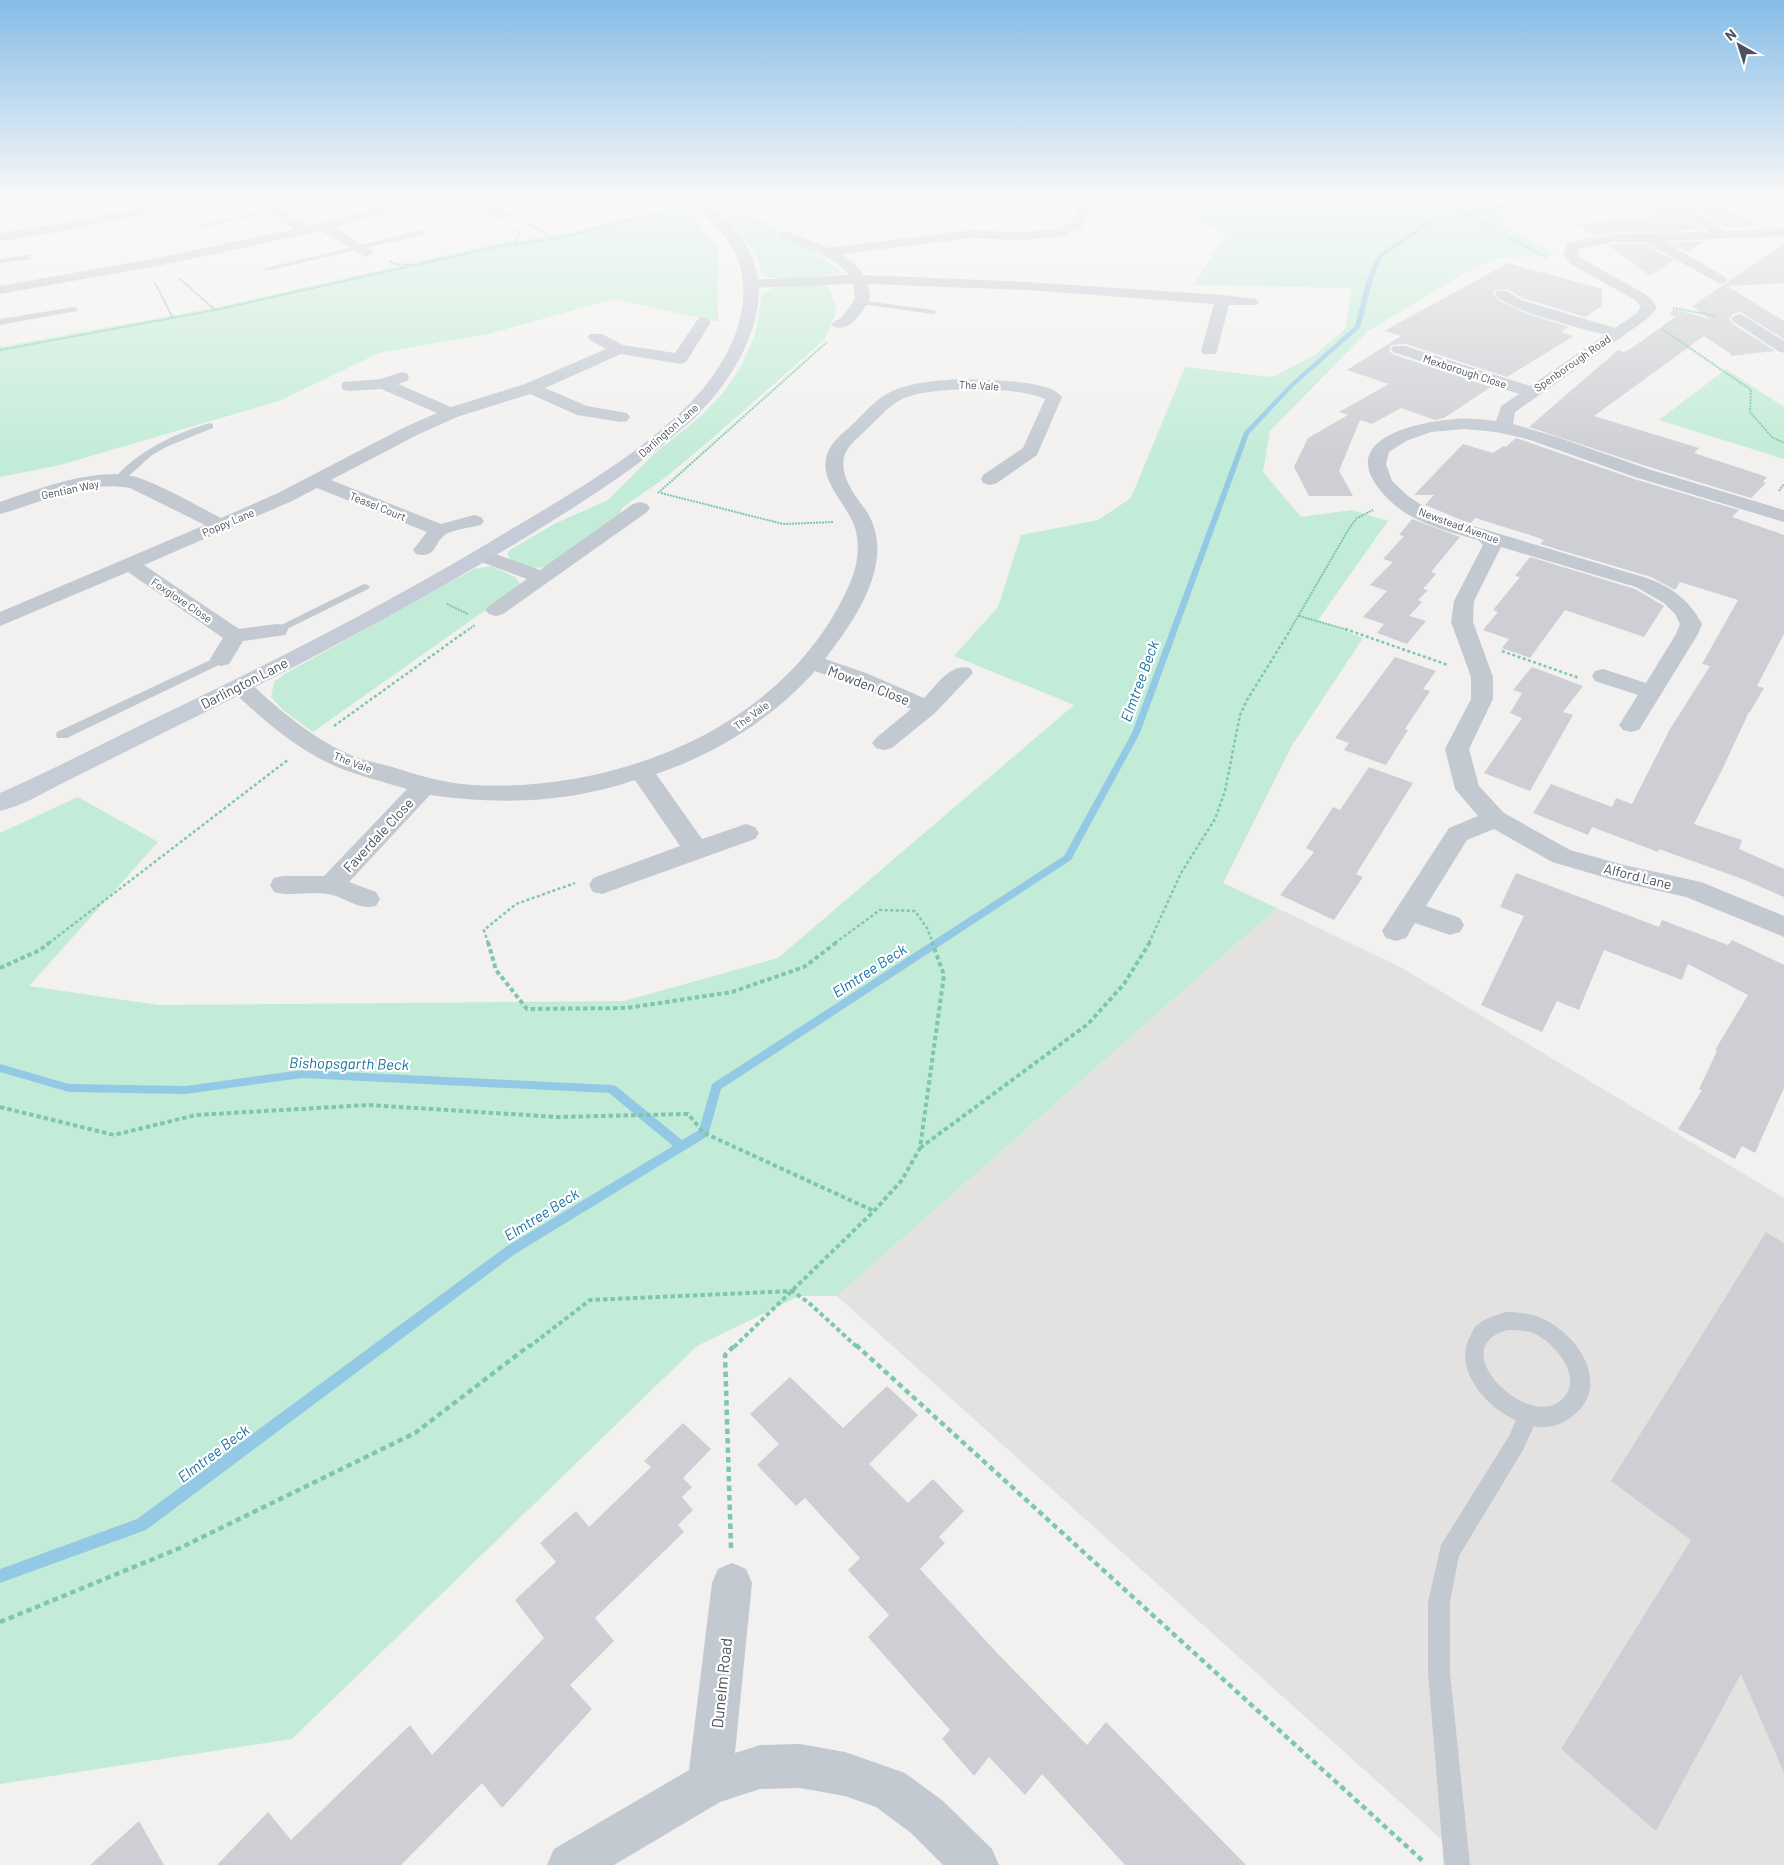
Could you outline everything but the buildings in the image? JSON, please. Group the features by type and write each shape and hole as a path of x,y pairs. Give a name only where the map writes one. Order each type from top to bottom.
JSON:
{"street":[{"path":"0,290 28,285"},
{"name":"Darlington Lane","path":"0,803 240,686 381,613 483,556 636,458 695,408 726,369 742,338 749,311 751,285"},
{"path":"838,324 847,320 863,299 860,285"},
{"path":"1004,285 1251,302"},
{"path":"1620,285 1640,296 1645,310"},
{"path":"1502,294 1516,303 1616,333"},
{"path":"1209,351 1223,299"},
{"name":"Spenborough Road","path":"1504,427 1507,410 1616,333 1645,310"},
{"path":"1739,319 1781,344"},
{"path":"596,337 618,349 680,359 703,322"},
{"name":"Poppy Lane","path":"0,620 221,525 317,481 411,431 451,413 478,403 532,388 618,349"},
{"name":"Mexborough Close","path":"1399,349 1531,392"},
{"path":"349,386 383,384 404,375"},
{"path":"383,384 451,413"},
{"name":"The Vale","path":"240,686 277,721 310,743 343,761 424,786 465,792 509,794 560,790 604,782 642,772 721,735 752,716 785,690 811,662 833,633 861,582 868,559 867,539 862,520 836,478 835,462 839,448 886,401 918,389 951,384 983,384 1046,392 1057,391 1031,451 1003,461 990,479"},
{"path":"532,388 583,411 621,417"},
{"path":"567,422 583,411"},
{"name":"Newstead Avenue","path":"1631,725 1687,634 1690,624 1685,611 1675,600 1662,591 1643,583 1484,536 1434,519 1415,510 1400,500 1377,473 1377,457 1386,444 1404,434 1438,426 1476,424 1504,427 1538,435 1623,467 1784,516"},
{"name":"Gentian Way","path":"0,508 54,490 88,483 118,480 135,483 221,525"},
{"name":"Teasel Court","path":"317,481 438,530"},
{"path":"489,615 640,508"},
{"path":"423,550 438,530 474,522"},
{"name":"Alford Lane","path":"1484,536 1493,544 1464,602 1462,622 1482,677 1482,699 1457,749 1467,789 1495,819 1561,856 1624,874 1692,889 1784,927"},
{"path":"483,556 541,577"},
{"name":"Foxglove Close","path":"129,564 235,636"},
{"path":"221,659 235,636 277,630"},
{"name":"Mowden Close","path":"811,662 858,678 927,708"},
{"name":"Mowden Close","path":"884,743 927,708 962,673"},
{"path":"1603,676 1650,692"},
{"path":"642,772 696,850"},
{"name":"Faverdale Close","path":"331,885 424,786"},
{"path":"1450,925 1403,920 1458,834 1495,819"},
{"path":"602,884 746,833"},
{"name":"Faverdale Close","path":"283,885 331,885 367,900"},
{"name":"Dunelm Road","path":"710,1783 732,1583"},
{"path":"570,1865 710,1783 760,1767 800,1766 845,1774 889,1789 927,1817 976,1865"}],"lane":[{"path":"861,302 933,312"},
{"path":"0,322 74,309"},
{"path":"118,480 149,453 163,445 210,426"},
{"path":"277,630 364,587"},
{"path":"62,735 221,659"},
{"path":"1505,1320 1522,1321 1540,1327 1557,1338 1570,1352 1579,1368 1582,1385 1578,1399 1568,1410 1554,1416 1529,1414 1519,1412 1503,1402 1488,1389 1478,1374 1474,1359 1474,1344 1481,1332 1491,1324 1505,1320"},
{"path":"1457,1865 1439,1673 1439,1602 1449,1553 1516,1443 1529,1414"}],"path":[{"path":"157,285 173,318"},
{"path":"186,285 215,310"},
{"path":"0,350 215,310 326,285"},
{"path":"1645,310 1739,319"},
{"path":"1645,310 1751,390 1750,412 1772,437 1784,443"},
{"path":"658,493 783,524 862,520"},
{"path":"920,1148 1088,1024 1124,984 1147,948 1186,865 1215,819 1225,791 1235,732 1243,708 1350,527 1357,518 1400,500"},
{"path":"446,604 489,615"},
{"path":"0,968 40,950 310,743 489,615"},
{"path":"1299,616 1330,624 1482,677"},
{"path":"1468,640 1596,684 1603,676"},
{"path":"602,884 590,878 516,904 484,930 496,970 527,1008 627,1008 732,992 804,967 880,910 914,911 927,928 944,975 920,1148 902,1180 874,1211 725,1355 732,1583"},
{"path":"0,1107 114,1135 196,1115 369,1106 557,1117 688,1114 704,1133 874,1211"},
{"path":"0,1622 180,1548 415,1432 590,1300 792,1291 808,1302 1425,1863"}],"shaded area":[{"path":"1277,908 1402,968 1784,1198 1784,1865 1470,1865 837,1296"}],"green space":[{"path":"315,285 718,285 718,322 614,299 488,334 379,353 279,401 60,465 0,477 0,347 224,306"},
{"path":"825,285 831,293 837,310 825,339 666,477 622,508 620,514 546,567 536,568 520,565 511,560 508,556 508,551 556,523 608,500 654,454 701,416 723,393 742,365 755,335 762,294 784,286"},
{"path":"1196,285 1445,285 1368,331 1270,431 1263,472 1301,517 1352,510 1388,521 1318,620 1363,638 1291,747 1223,883 1277,908 837,1296 799,1296 697,1346 292,1739 0,1784 0,833 78,797 158,842 29,986 158,1005 624,1001 778,958 1074,705 954,656 998,607 1021,535 1098,520 1131,498 1185,367 1273,377 1315,355 1345,329 1352,288"},
{"path":"1726,369 1784,407 1784,459 1659,420"},
{"path":"491,566 515,577 521,585 313,732 283,710 271,697 274,682 288,672 474,569"}],"waterway":[{"name":"Elmtree Beck","path":"0,1576 141,1525 511,1250 704,1133 716,1087 1068,858 1136,733 1246,433 1292,385 1358,327 1368,285"},
{"name":"Bishopsgarth Beck","path":"0,1068 69,1088 186,1090 302,1074 612,1089 681,1146"}]}
